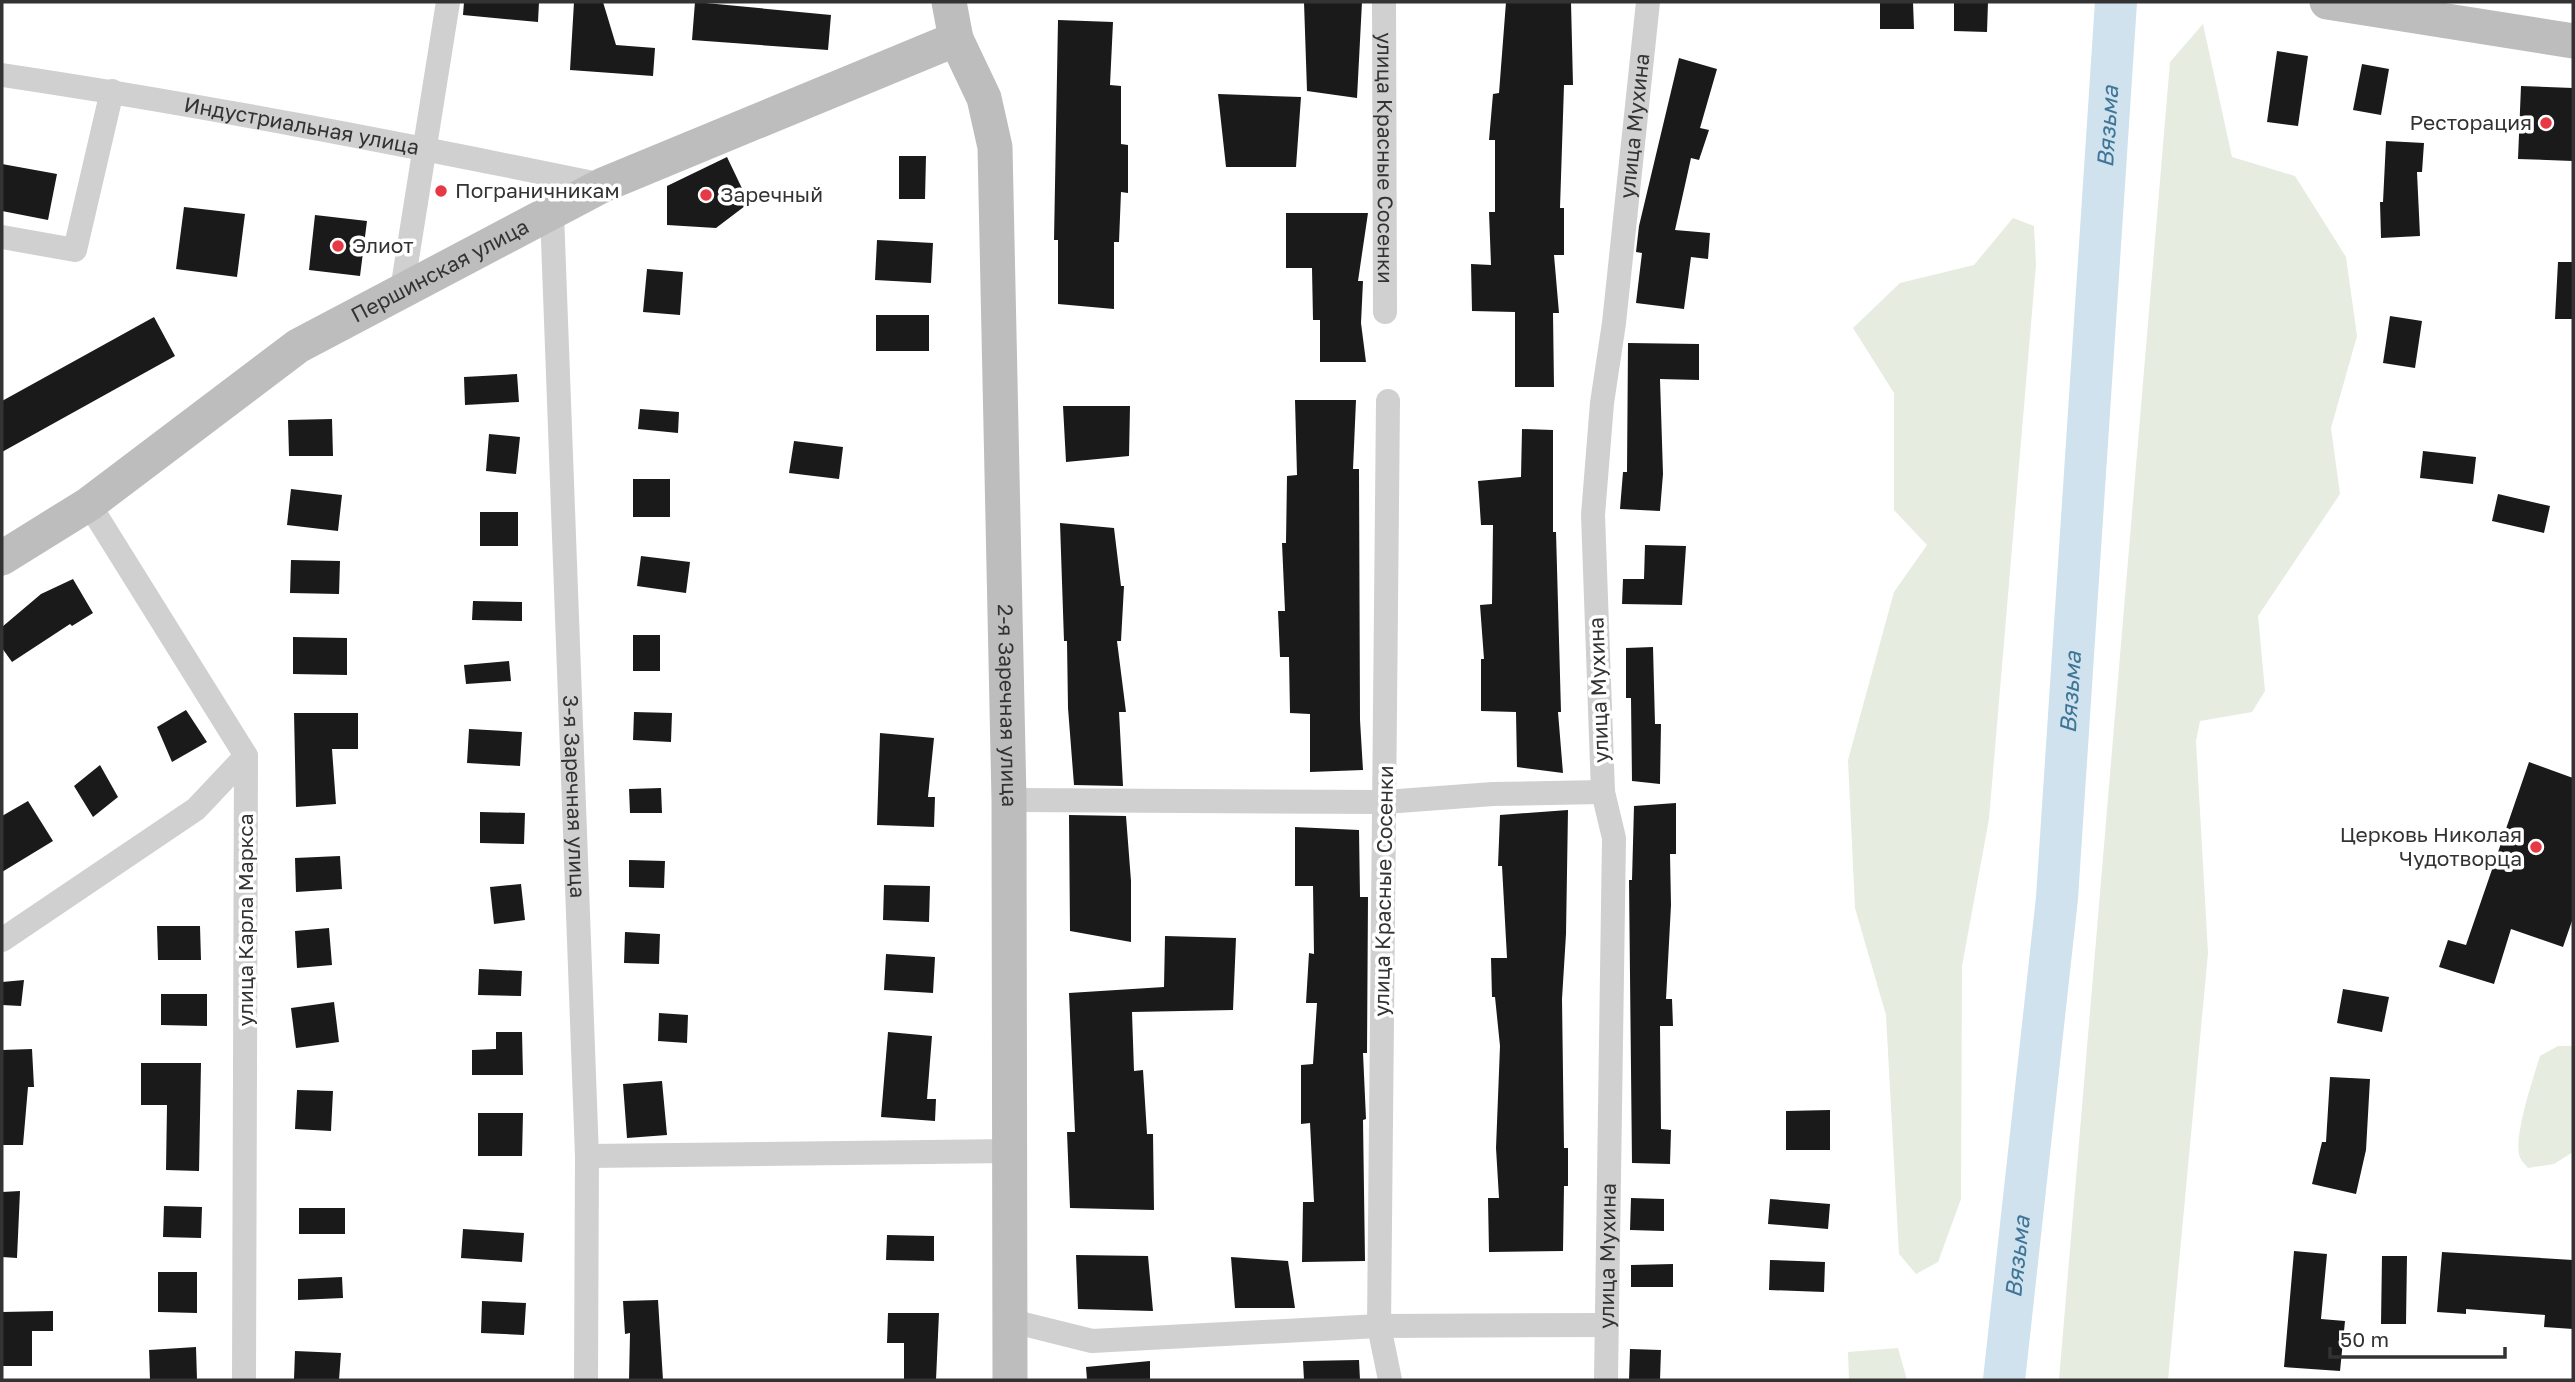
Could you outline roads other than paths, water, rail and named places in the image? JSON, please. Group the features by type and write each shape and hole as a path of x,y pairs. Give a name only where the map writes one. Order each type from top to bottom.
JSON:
{"main road":[{"name":"2-я Заречная улица","path":"949,2 956,39 984,99 995,147 1009,800 1010,1380"},
{"path":"2327,2 2573,41"},
{"name":"Першинская улица","path":"2,558 89,504 298,346 603,184 956,39"}],"street":[{"path":"402,290 448,2"},
{"name":"улица Красные Сосенки","path":"1384,2 1385,312"},
{"name":"улица Мухина","path":"1606,1380 1614,838 1603,792 1593,515 1602,403 1614,323 1648,2"},
{"name":"Индустриальная улица","path":"2,75 112,91 426,148 603,184"},
{"path":"2,237 75,250 112,91"},
{"name":"3-я Заречная улица","path":"552,213 587,1156 586,1380"},
{"name":"улица Красные Сосенки","path":"1388,401 1379,1326 1390,1380"},
{"path":"2,940 196,809 246,756 89,504"},
{"name":"улица Карла Маркса","path":"244,1380 246,756"},
{"path":"1009,800 1385,802 1493,794 1603,792"},
{"path":"587,1156 1011,1151"},
{"path":"1011,1321 1092,1340 1379,1326 1605,1325"}],"waterway":[{"name":"Вязьма","path":"2004,1380 2057,898 2116,2"}],"place":[{"name":"Ресторация","path":"2546,123"},
{"name":"Пограничникам","path":"441,191"},
{"name":"Заречный","path":"706,195"},
{"name":"Элиот","path":"338,246"},
{"name":"Церковь Николая Чудотворца","path":"2536,847"}]}
